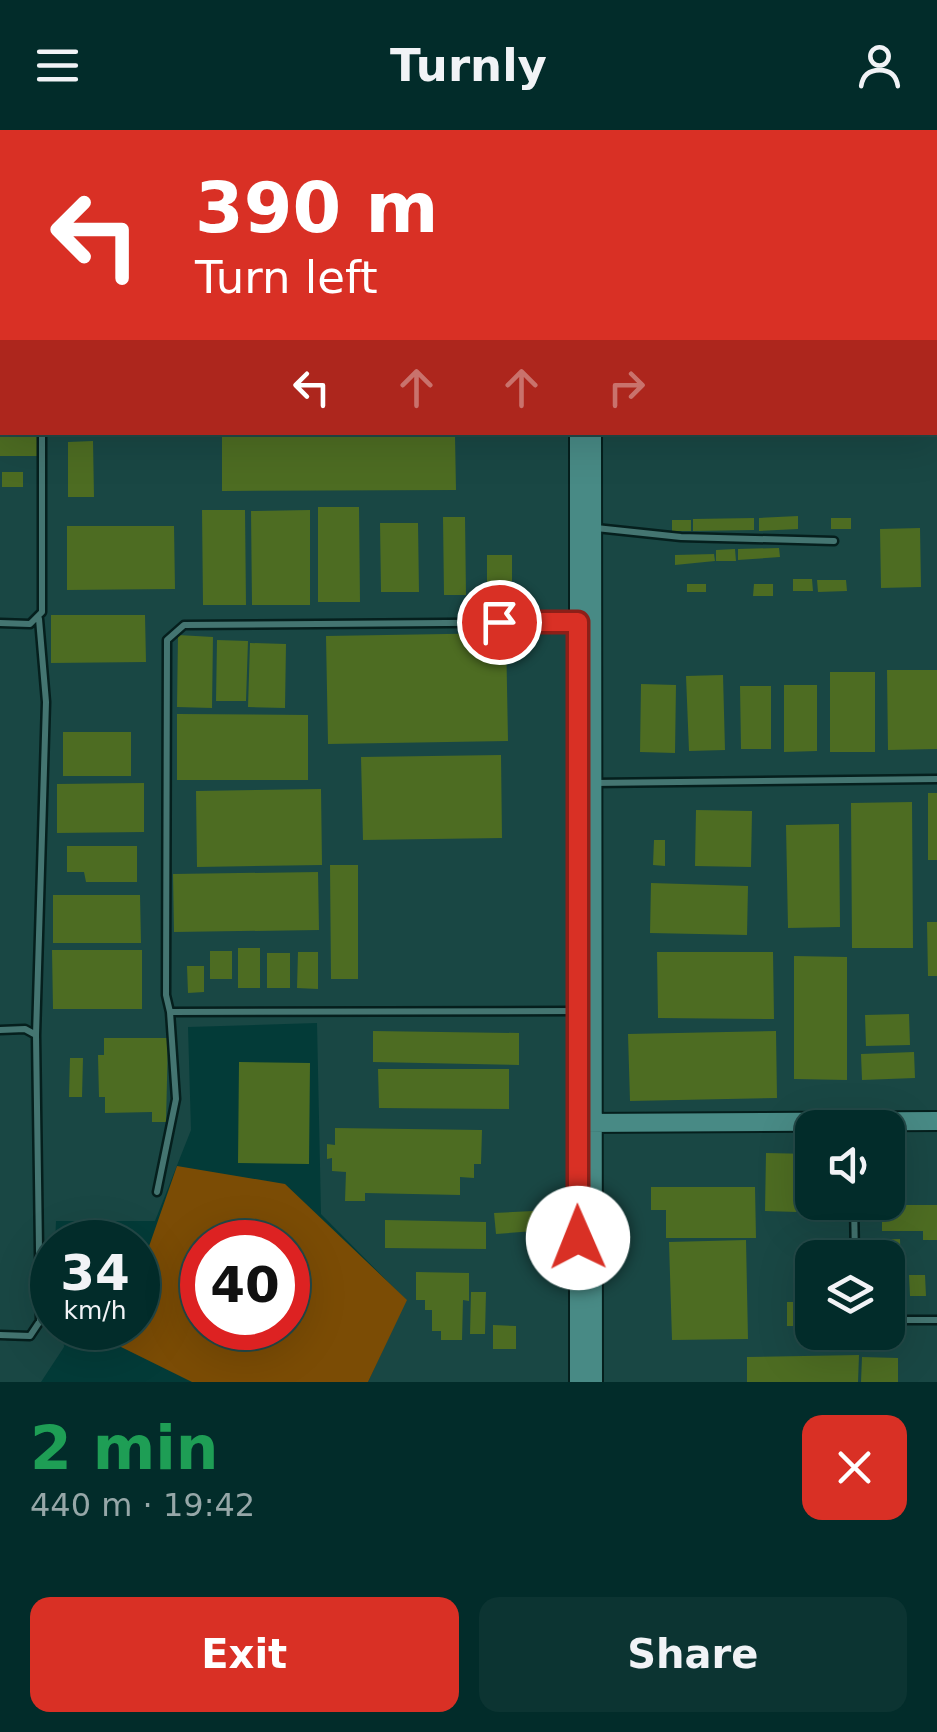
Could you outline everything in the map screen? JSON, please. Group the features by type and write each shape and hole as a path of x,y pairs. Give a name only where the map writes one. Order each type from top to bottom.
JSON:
{"street":[{"path":"578,435 578,622 585,784 579,1382"},
{"path":"592,435 577,1011 593,1382"},
{"path":"905,1122 937,1121"},
{"path":"584,1124 795,1124"}],"lane":[{"path":"0,1335 30,1336 40,1320 36,1035 46,702 39,620 42,435"},
{"path":"592,528 681,537 834,541"},
{"path":"0,623 39,620"},
{"path":"158,1192 176,1098 166,995 168,640 174,631 184,625 578,622"},
{"path":"585,784 937,779"},
{"path":"170,1012 577,1011"},
{"path":"0,1030 25,1030 36,1035"},
{"path":"905,1320 937,1320"}],"shaded area":[{"path":"0,435 937,435 937,1382 368,1382 406,1300 321,1214 317,1023 188,1027 191,1130 155,1220 30,1220 30,1350 62,1350 41,1382 0,1382"},
{"path":"177,1166 285,1184 407,1300 368,1382 192,1382 127,1350 160,1350 158,1220"}],"building":[{"path":"0,435 37,435 37,456 0,456"},
{"path":"455,436 456,490 222,491 222,437"},
{"path":"93,441 94,497 68,497 68,442"},
{"path":"2,472 23,472 23,487 2,487"},
{"path":"318,507 359,507 360,602 318,602"},
{"path":"202,510 245,510 246,605 203,605"},
{"path":"310,510 310,605 252,605 251,511"},
{"path":"798,516 798,529 759,531 759,518"},
{"path":"443,517 465,517 466,595 444,595"},
{"path":"754,518 754,530 693,531 693,519"},
{"path":"831,518 851,518 851,529 831,529"},
{"path":"672,520 691,520 691,531 672,531"},
{"path":"380,523 418,523 419,592 381,592"},
{"path":"67,526 174,526 175,589 67,590"},
{"path":"920,528 921,587 881,588 880,529"},
{"path":"779,548 780,557 738,560 738,549"},
{"path":"735,549 736,561 716,561 716,550"},
{"path":"714,554 715,561 675,565 675,555"},
{"path":"487,555 512,555 512,581 487,582"},
{"path":"793,579 812,579 813,591 793,591"},
{"path":"817,580 846,580 847,591 818,592"},
{"path":"687,584 706,584 706,592 687,592"},
{"path":"754,584 773,584 773,596 753,596"},
{"path":"51,615 145,615 146,662 51,663"},
{"path":"506,633 508,741 328,744 326,636"},
{"path":"178,635 213,637 212,708 177,707"},
{"path":"217,640 248,641 246,701 216,701"},
{"path":"250,643 286,644 285,708 248,707"},
{"path":"887,670 937,670 937,749 888,750"},
{"path":"830,672 875,672 875,752 830,752"},
{"path":"723,675 725,750 689,751 686,676"},
{"path":"641,684 676,685 675,753 640,752"},
{"path":"784,685 817,685 817,751 784,752"},
{"path":"740,686 771,686 771,749 741,749"},
{"path":"177,714 308,715 308,780 177,780"},
{"path":"63,732 131,732 131,776 63,776"},
{"path":"501,755 502,838 363,840 361,757"},
{"path":"144,783 144,832 57,833 57,784"},
{"path":"321,789 322,865 197,867 196,791"},
{"path":"928,793 937,793 937,860 928,860"},
{"path":"912,802 913,948 852,948 851,803"},
{"path":"696,810 752,811 751,867 695,866"},
{"path":"839,824 840,927 788,928 786,825"},
{"path":"654,840 665,840 665,866 653,865"},
{"path":"67,846 137,846 137,882 86,882 84,872 67,872"},
{"path":"330,865 358,865 358,979 331,979"},
{"path":"318,872 319,930 174,932 173,874"},
{"path":"651,883 748,886 747,935 650,933"},
{"path":"53,895 140,895 141,943 53,943"},
{"path":"927,922 937,922 937,976 928,976"},
{"path":"238,948 260,948 260,988 238,988"},
{"path":"52,950 142,950 142,1009 53,1009"},
{"path":"210,951 232,951 232,979 210,979"},
{"path":"298,952 318,952 318,989 297,988"},
{"path":"657,952 773,952 774,1019 658,1018"},
{"path":"267,953 290,953 290,988 267,988"},
{"path":"794,956 847,957 847,1080 794,1079"},
{"path":"187,966 204,966 204,992 188,993"},
{"path":"909,1014 910,1045 866,1046 865,1015"},
{"path":"373,1031 519,1033 519,1065 373,1062"},
{"path":"776,1031 777,1098 630,1101 628,1034"},
{"path":"104,1038 168,1038 166,1122 152,1122 152,1112 105,1113 105,1097 99,1097 98,1055 104,1055"},
{"path":"914,1052 915,1078 862,1080 861,1054"},
{"path":"70,1058 83,1058 82,1097 69,1097"},
{"path":"239,1062 310,1063 309,1164 238,1163"},
{"path":"378,1069 509,1069 509,1109 379,1108"},
{"path":"335,1128 482,1130 481,1164 474,1164 474,1178 460,1177 460,1195 365,1193 365,1201 345,1201 346,1172 332,1171 332,1158 327,1159 327,1144 335,1145"},
{"path":"766,1153 795,1154 795,1212 765,1211"},
{"path":"651,1187 755,1187 756,1238 666,1238 666,1210 651,1210"},
{"path":"905,1205 937,1205 937,1240 923,1240 923,1231 882,1231 882,1220 905,1220"},
{"path":"533,1211 534,1231 496,1234 494,1213"},
{"path":"385,1220 486,1222 486,1249 385,1248"},
{"path":"746,1240 748,1339 672,1340 669,1242"},
{"path":"416,1272 469,1273 469,1301 463,1300 462,1340 441,1340 441,1331 432,1331 432,1310 425,1310 425,1300 416,1300"},
{"path":"909,1275 925,1275 926,1296 910,1296"},
{"path":"471,1292 486,1292 485,1334 470,1334"},
{"path":"787,1302 795,1302 795,1326 787,1326"},
{"path":"493,1325 516,1326 516,1349 493,1349"},
{"path":"859,1355 858,1382 747,1382 747,1357"},
{"path":"862,1357 898,1358 898,1382 861,1382"}],"route":[{"path":"499,622 578,622 578,1238"}]}
